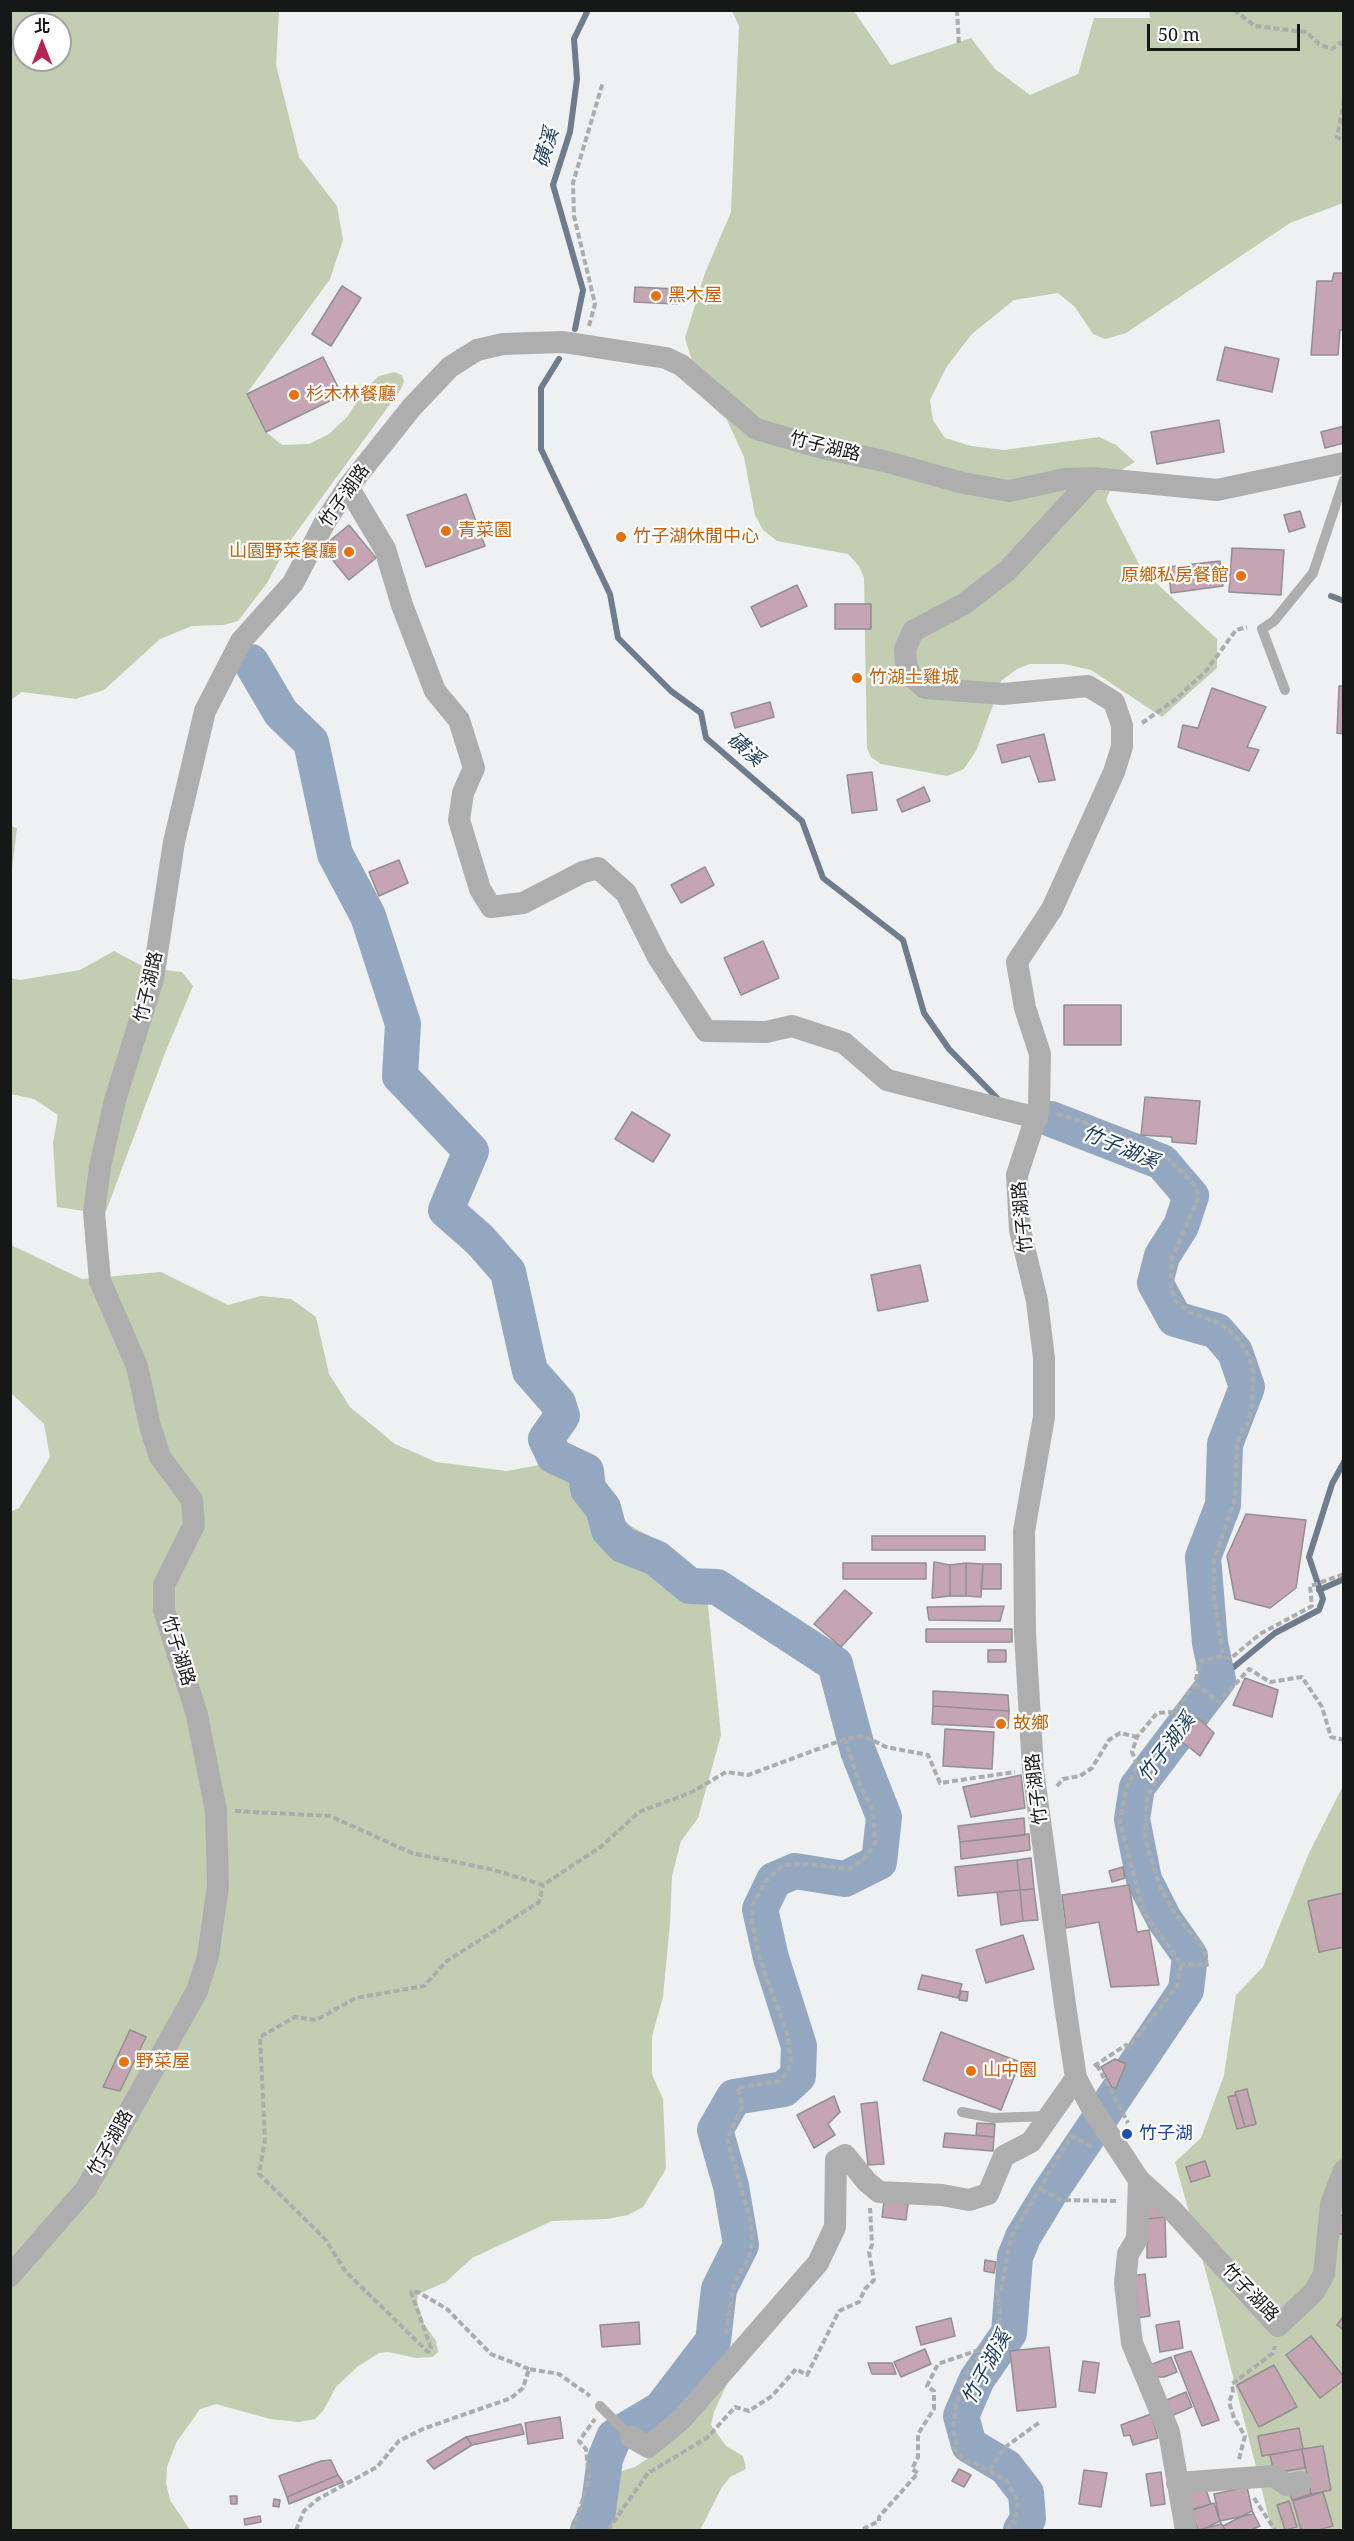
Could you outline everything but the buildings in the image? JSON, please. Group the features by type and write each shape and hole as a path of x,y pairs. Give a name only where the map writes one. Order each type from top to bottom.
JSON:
{"street":[{"name":"竹子湖路","path":"10,2276 86,2189 197,1991 208,1956 218,1886 216,1811 197,1715 164,1610 164,1585 194,1526 192,1500 160,1457 150,1426 137,1366 100,1281 94,1212 100,1167 115,1100 153,979 174,842 205,711 241,640 293,583 324,522 348,487 411,407 450,367 477,350 502,344 563,342 674,361 756,429 963,483 1010,491 1065,479 1093,478 1217,490 1343,472"},
{"name":"竹子湖路","path":"1093,478 1007,571 964,604 914,631 904,649 911,676 925,688 1003,694 1088,686 1114,702 1122,725 1122,747 1114,772 1052,909 1017,962 1024,1008 1040,1054 1038,1113 1024,1148 1017,1174 1020,1230 1037,1301 1044,1358 1044,1417 1024,1531 1024,1633 1033,1770 1076,2078 1093,2110 1101,2139 1137,2191 1172,2210 1278,2326 1314,2292 1324,2274 1331,2204 1344,2170"},
{"path":"348,487 385,549 402,605 435,691 459,720 474,768 463,794 459,820 480,889 491,907 523,903 583,872 598,868 618,883 626,893 658,957 706,1031 766,1032 792,1026 844,1043 887,1080 1038,1113"},
{"path":"632,2436 681,2420 818,2263 835,2227 836,2160 845,2155 867,2182 879,2192 942,2195 969,2200 988,2194 1004,2156 1031,2142 1076,2078"},
{"path":"1137,2191 1137,2240 1128,2254 1125,2283 1132,2343 1169,2432 1186,2530"},
{"path":"1177,2483 1273,2476 1287,2485 1301,2482"}],"lane":[{"path":"1285,690 1262,629 1274,621 1313,573 1343,472"},
{"path":"962,2112 993,2118 1048,2116"},
{"path":"600,2406 632,2436"}],"path":[{"path":"957,10 959,45"},
{"path":"1234,10 1255,26 1306,32 1319,44 1332,49 1340,43 1344,45"},
{"path":"583,344 595,304 574,216 573,183 603,82"},
{"path":"1344,100 1337,137 1344,141"},
{"path":"1122,747 1139,741 1143,721 1176,699 1206,671 1236,630 1251,626 1262,629"},
{"path":"1038,1113 1102,1128 1163,1154 1193,1183 1199,1196 1172,1258 1171,1286 1176,1301 1189,1312 1219,1323 1236,1336 1248,1354 1253,1372 1252,1406 1247,1425 1242,1430 1236,1444 1235,1498 1214,1561 1214,1597 1223,1656"},
{"path":"1174,1712 1196,1684 1200,1661 1223,1656 1230,1659 1260,1634 1312,1606 1310,1586 1344,1574"},
{"path":"1196,1684 1219,1702 1250,1669 1270,1682 1302,1677 1322,1707 1331,1737 1344,1740"},
{"path":"1181,1964 1207,1965 1204,1949 1175,1914 1161,1889 1145,1839 1147,1797 1158,1778 1138,1766 1132,1752 1137,1737 1157,1713 1174,1712 1191,1725"},
{"path":"1038,1803 1064,1779 1080,1776 1092,1768 1109,1740 1120,1733 1137,1737"},
{"path":"573,2530 589,2479 586,2449 579,2441 596,2418 600,2406 559,2374 529,2369 491,2354 447,2309 418,2292 411,2292 431,2348 428,2352 346,2272 325,2240 259,2174 265,2140 260,2037 295,2017 316,2020 356,1998 424,1986 447,1961 539,1902 543,1885 602,1846 639,1812 692,1792 726,1772 748,1775 845,1739 864,1736 886,1747 928,1755 940,1784 1033,1770"},
{"path":"723,2341 733,2304 734,2283 749,2258 752,2242 751,2222 727,2139 743,2104 737,2088 779,2081 787,2073 791,2059 787,2033 759,1957 752,1921 753,1905 765,1882 783,1865 808,1864 849,1869 863,1860 875,1844 873,1810 860,1785 845,1739"},
{"path":"1116,2052 1126,2045 1129,2047 1177,1986 1181,1964 1143,1911 1120,1822 1127,1785 1138,1766"},
{"path":"216,1811 330,1816 412,1853 494,1870 543,1885"},
{"path":"1096,2064 1129,2122"},
{"path":"1007,2530 1012,2522 1015,2523 1018,2500 1006,2480 990,2470 966,2462 954,2449 957,2445 953,2430 963,2381 997,2333 1000,2313 997,2291 1001,2290 1011,2237 1071,2136 1101,2139"},
{"path":"1041,2189 1060,2200 1137,2191"},
{"path":"608,2530 650,2472 708,2438 735,2407 749,2411 772,2396 796,2369 807,2375 839,2311 859,2301 865,2289 874,2280 869,2252 872,2245 869,2211 872,2199 879,2192"},
{"path":"1275,2530 1243,2478 1238,2462 1245,2436 1234,2418 1229,2402 1233,2392 1232,2384 1273,2353 1278,2326"},
{"path":"987,2347 1006,2361"},
{"path":"863,2529 868,2524 879,2521 879,2517 918,2473 912,2469 918,2457 918,2434 934,2409 934,2391 927,2386 939,2364 987,2347"},
{"path":"296,2530 304,2511 318,2499 377,2467 399,2440 423,2429 511,2398 523,2388 529,2369"},
{"path":"990,2470 1004,2448 1040,2422"},
{"path":"632,2436 650,2472"}],"green space":[{"path":"1149,10 1343,11 1343,203 1290,223 1126,333 1105,339 1093,334 1075,307 1058,293 1014,300 972,334 947,366 930,400 933,420 945,438 971,446 1004,450 1099,437 1116,445 1135,462 1118,472 1106,500 1142,570 1217,639 1217,668 1162,717 1091,670 1064,664 1030,664 1017,669 1002,680 977,749 964,769 947,776 881,764 871,757 867,748 864,578 859,566 848,554 777,541 763,530 755,515 744,457 727,420 703,398 685,338 705,273 731,212 739,26 732,11 854,11 891,65 971,38 995,69 1030,95 1078,74 1094,18 1150,18"},
{"path":"11,11 279,11 276,65 299,157 337,206 343,240 330,279 247,393 266,432 282,445 309,444 329,434 347,417 366,388 379,376 394,372 402,375 404,381 401,389 290,541 267,583 238,621 223,625 192,626 160,639 104,690 76,699 22,692 11,700"},
{"path":"10,826 17,828 11,876"},
{"path":"114,951 146,968 182,972 193,986 165,1053 105,1214 57,1207 53,1143 58,1115 34,1099 11,1094 11,978 20,980 80,970"},
{"path":"11,1245 82,1279 161,1272 228,1305 261,1296 291,1299 316,1317 329,1374 350,1407 395,1444 436,1462 507,1471 544,1464 571,1472 629,1525 666,1545 689,1565 696,1575 708,1606 721,1735 698,1818 681,1841 672,1876 663,1997 652,2036 652,2074 663,2099 666,2169 643,2207 628,2215 607,2219 552,2221 472,2258 446,2282 418,2294 417,2302 424,2324 436,2341 438,2352 433,2357 416,2358 388,2352 379,2353 357,2367 336,2387 323,2411 315,2419 299,2422 270,2419 216,2404 200,2409 176,2443 167,2467 166,2483 170,2500 190,2530 11,2530 10,1512 19,1508 50,1457 44,1424 11,1393"},
{"path":"1343,1786 1343,2530 1272,2530 1213,2298 1175,2162 1201,2138 1224,2075 1236,1995 1263,1967 1309,1853"},
{"path":"730,2350 731,2375 714,2412 711,2425 726,2446 743,2456 746,2469 730,2477 722,2487 700,2530 576,2530 596,2479 635,2467 647,2459 657,2447 701,2363 715,2351"}],"waterway":[{"name":"磺溪","path":"575,329 583,290 553,185 570,132 577,79 574,39 588,10"},
{"name":"磺溪","path":"559,359 541,388 541,449 610,594 618,638 671,691 701,713 706,738 802,821 823,878 903,940 924,1013 949,1049 997,1098"},
{"path":"1331,596 1344,601"},
{"path":"251,662 281,713 311,742 335,854 368,916 403,1024 400,1076 471,1151 446,1210 480,1240 508,1272 530,1371 558,1403 562,1416 546,1439 554,1456 586,1471 588,1489 603,1508 609,1530 623,1545 656,1558 690,1586 717,1587 835,1664 858,1751 884,1817 879,1862 845,1879 795,1871 774,1880 760,1909 771,1958 799,2046 798,2076 784,2089 734,2097 715,2130 731,2186 741,2245 719,2289 713,2341 661,2409 614,2437 605,2459 598,2511 588,2530"},
{"name":"竹子湖溪","path":"1021,2530 1028,2519 1026,2493 1006,2467 969,2445 961,2416 977,2379 1009,2333 1015,2257 1023,2237 1049,2194 1186,1990 1190,1956 1164,1919 1144,1880 1132,1819 1137,1787 1218,1680 1210,1643 1203,1557 1223,1505 1225,1444 1247,1387 1235,1352 1217,1331 1175,1319 1155,1283 1162,1256 1181,1226 1191,1196 1162,1162 1051,1119"},
{"path":"1218,1680 1275,1633 1319,1610 1323,1599 1309,1557 1332,1484 1344,1462"},
{"path":"1319,1590 1344,1579"}],"place":[{"name":"黑木屋","path":"656,296"},
{"name":"杉木林餐廳","path":"294,395"},
{"name":"青菜園","path":"446,531"},
{"name":"竹子湖休閒中心","path":"621,537"},
{"name":"山園野菜餐廳","path":"349,552"},
{"name":"原鄉私房餐館","path":"1241,576"},
{"name":"竹湖土雞城","path":"857,678"},
{"name":"故鄉","path":"1001,1724"},
{"name":"野菜屋","path":"124,2062"},
{"name":"山中園","path":"971,2071"},
{"name":"竹子湖","path":"1127,2134"}]}
